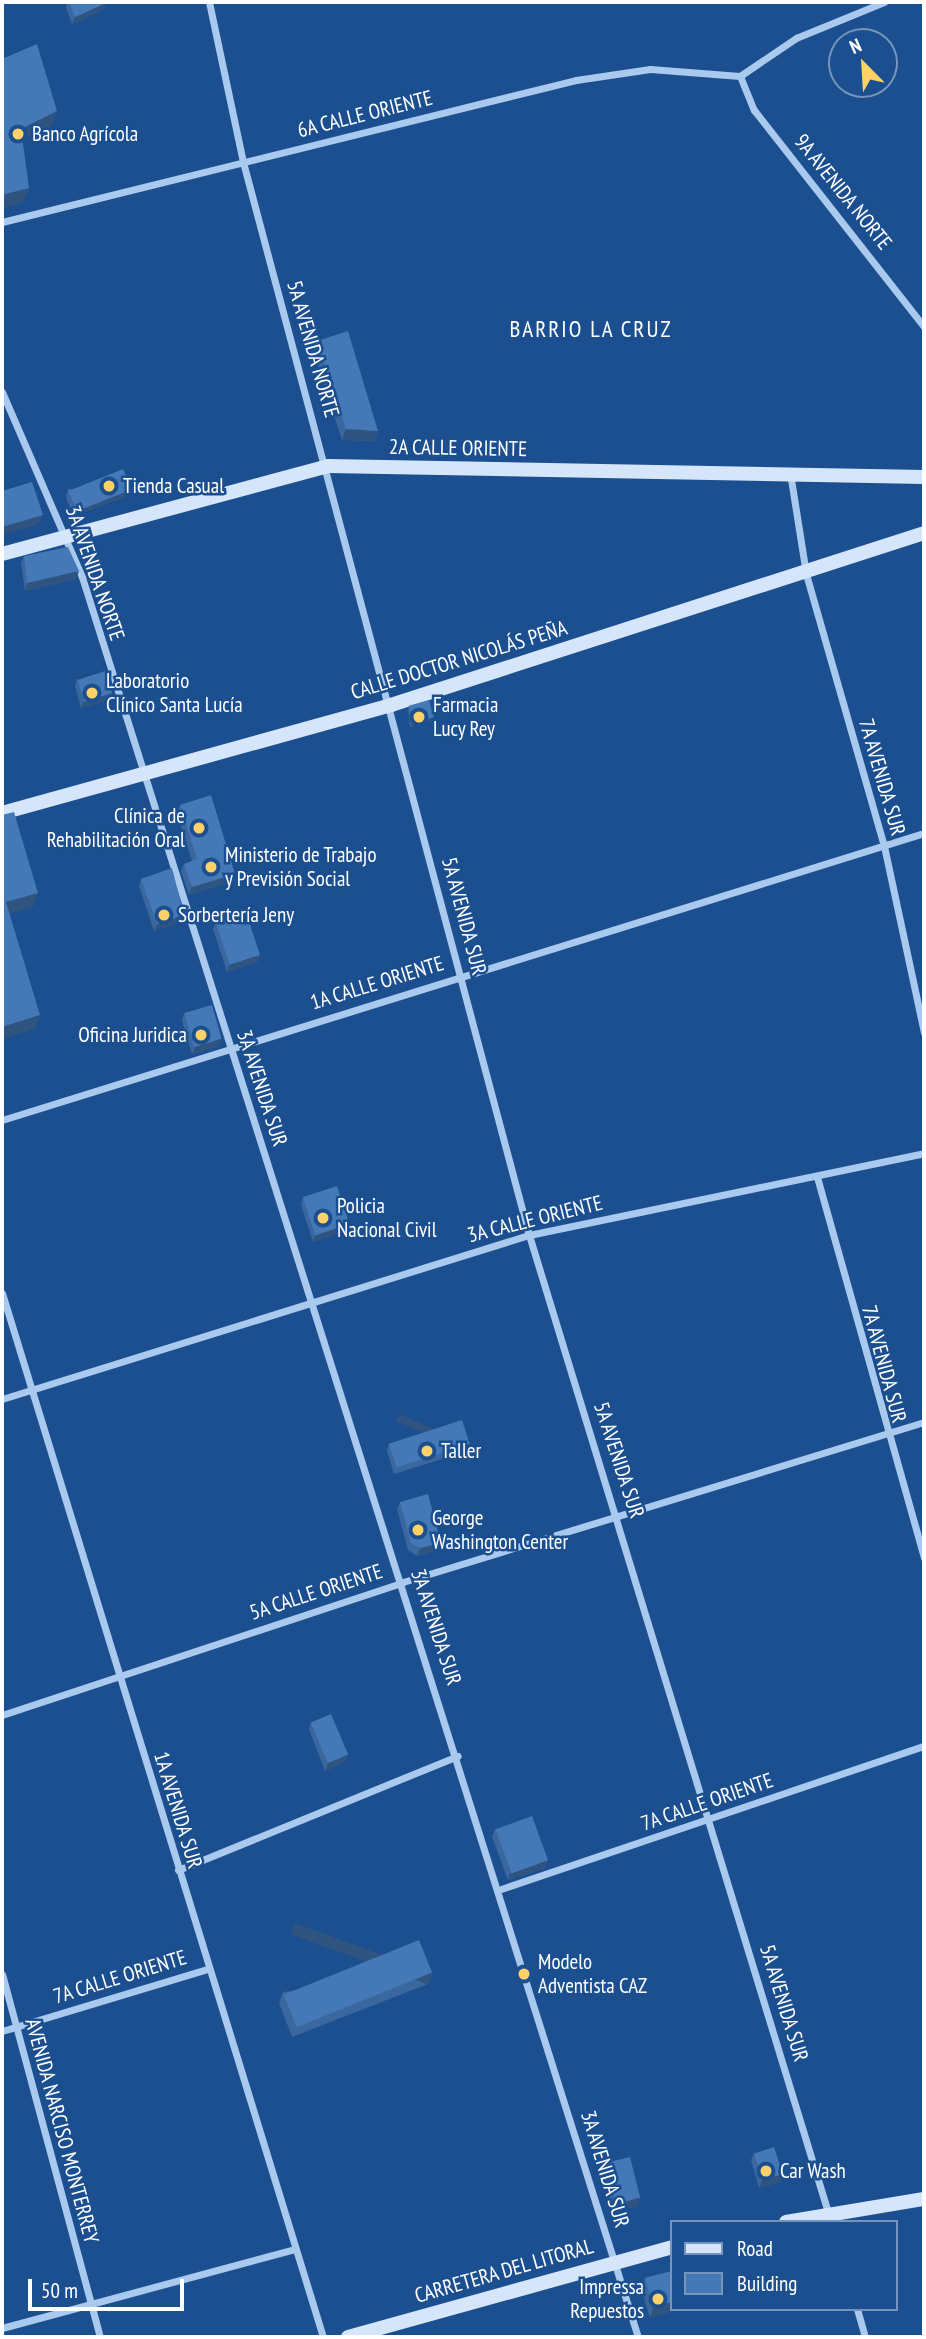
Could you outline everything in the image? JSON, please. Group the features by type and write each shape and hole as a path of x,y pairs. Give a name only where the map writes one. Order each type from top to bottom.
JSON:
{"main road":[{"name":"2A CALLE ORIENTE","path":"2,554 328,466 791,478 924,477"},
{"name":"CALLE DOCTOR NICOLÁS PEÑA","path":"2,813 141,771 391,705 806,574 924,533"},
{"path":"804,2220 924,2199"},
{"name":"CARRETERA DEL LITORAL","path":"348,2337 670,2247"}],"street":[{"name":"5A AVENIDA NORTE","path":"209,2 243,162 391,705"},
{"path":"740,76 796,38 884,2"},
{"name":"6A CALLE ORIENTE","path":"2,222 576,80 650,69 740,76"},
{"name":"9A AVENIDA NORTE","path":"740,76 754,110 924,327"},
{"name":"3A AVENIDA NORTE","path":"2,392 68,536 141,771"},
{"name":"7A AVENIDA SUR","path":"791,478 806,574 884,846 924,1032"},
{"name":"5A AVENIDA SUR","path":"391,705 528,1235 619,1516 830,2217"},
{"name":"3A AVENIDA SUR","path":"141,771 501,1889 638,2337"},
{"name":"1A CALLE ORIENTE","path":"2,1120 924,833"},
{"name":"3A CALLE ORIENTE","path":"2,1399 528,1235 924,1153"},
{"name":"7A AVENIDA SUR","path":"817,1177 885,1434 924,1558"},
{"name":"1A AVENIDA SUR","path":"2,1293 323,2337"},
{"name":"5A CALLE ORIENTE","path":"2,1715 118,1674 403,1582 924,1422"},
{"name":"7A CALLE ORIENTE","path":"501,1889 924,1746"},
{"path":"178,1870 458,1756"},
{"name":"7A CALLE ORIENTE","path":"2,2031 208,1969"},
{"name":"AVENIDA NARCISO MONTERREY","path":"2,1974 100,2337"},
{"path":"2,2328 294,2249"},
{"path":"858,2311 865,2337"}],"building":[{"path":"69,2 105,2 106,3 75,17"},
{"name":"Banco Agrícola","path":"37,44 57,111 21,129 29,188 2,195 2,59"},
{"path":"348,331 378,431 346,429 317,341"},
{"name":"Tienda Casual","path":"123,469 131,489 77,511 68,491"},
{"path":"32,482 43,515 2,527 2,491"},
{"path":"68,547 79,571 27,583 24,556"},
{"name":"Laboratorio Clínico Santa Lucía","path":"105,671 112,693 85,702 77,680"},
{"name":"Farmacia Lucy Rey","path":"429,700 434,717 414,723 409,706"},
{"path":"211,795 235,874 192,887 184,864 197,859 180,805"},
{"path":"14,812 38,893 6,902 40,1015 2,1027 2,815"},
{"path":"172,868 184,915 157,924 141,879"},
{"path":"246,912 260,955 229,965 216,922"},
{"name":"Oficina Juridica","path":"212,1005 222,1039 194,1047 184,1013"},
{"name":"Policia Nacional Civil","path":"337,1186 349,1224 315,1235 303,1197"},
{"name":"Taller","path":"462,1420 470,1444 396,1468 389,1444"},
{"name":"George Washington Center","path":"428,1494 441,1543 420,1548 411,1543 400,1502"},
{"path":"331,1714 348,1755 328,1763 311,1723"},
{"path":"532,1816 548,1860 511,1874 495,1829"},
{"path":"419,1940 432,1972 297,2027 284,1995"},
{"path":"774,2147 783,2174 763,2180 754,2153"},
{"path":"630,2157 640,2198 616,2204 606,2163"},
{"path":"670,2272 670,2303 653,2307 645,2278"}],"place":[{"name":"Banco Agrícola","path":"18,134"},
{"name":"Tienda Casual","path":"109,486"},
{"name":"Laboratorio Clínico Santa Lucía","path":"92,693"},
{"name":"Farmacia Lucy Rey","path":"419,717"},
{"name":"Clínica de Rehabilitación Oral","path":"199,828"},
{"name":"Ministerio de Trabajo y Previsión Social","path":"211,867"},
{"name":"Sorbertería Jeny","path":"164,915"},
{"name":"Oficina Juridica","path":"201,1035"},
{"name":"Policia Nacional Civil","path":"323,1218"},
{"name":"Taller","path":"427,1451"},
{"name":"George Washington Center","path":"418,1530"},
{"name":"Modelo Adventista CAZ","path":"524,1974"},
{"name":"Car Wash","path":"766,2171"},
{"name":"Impressa Repuestos","path":"658,2299"}],"district":[{"name":"BARRIO LA CRUZ","path":"591,329"}]}
